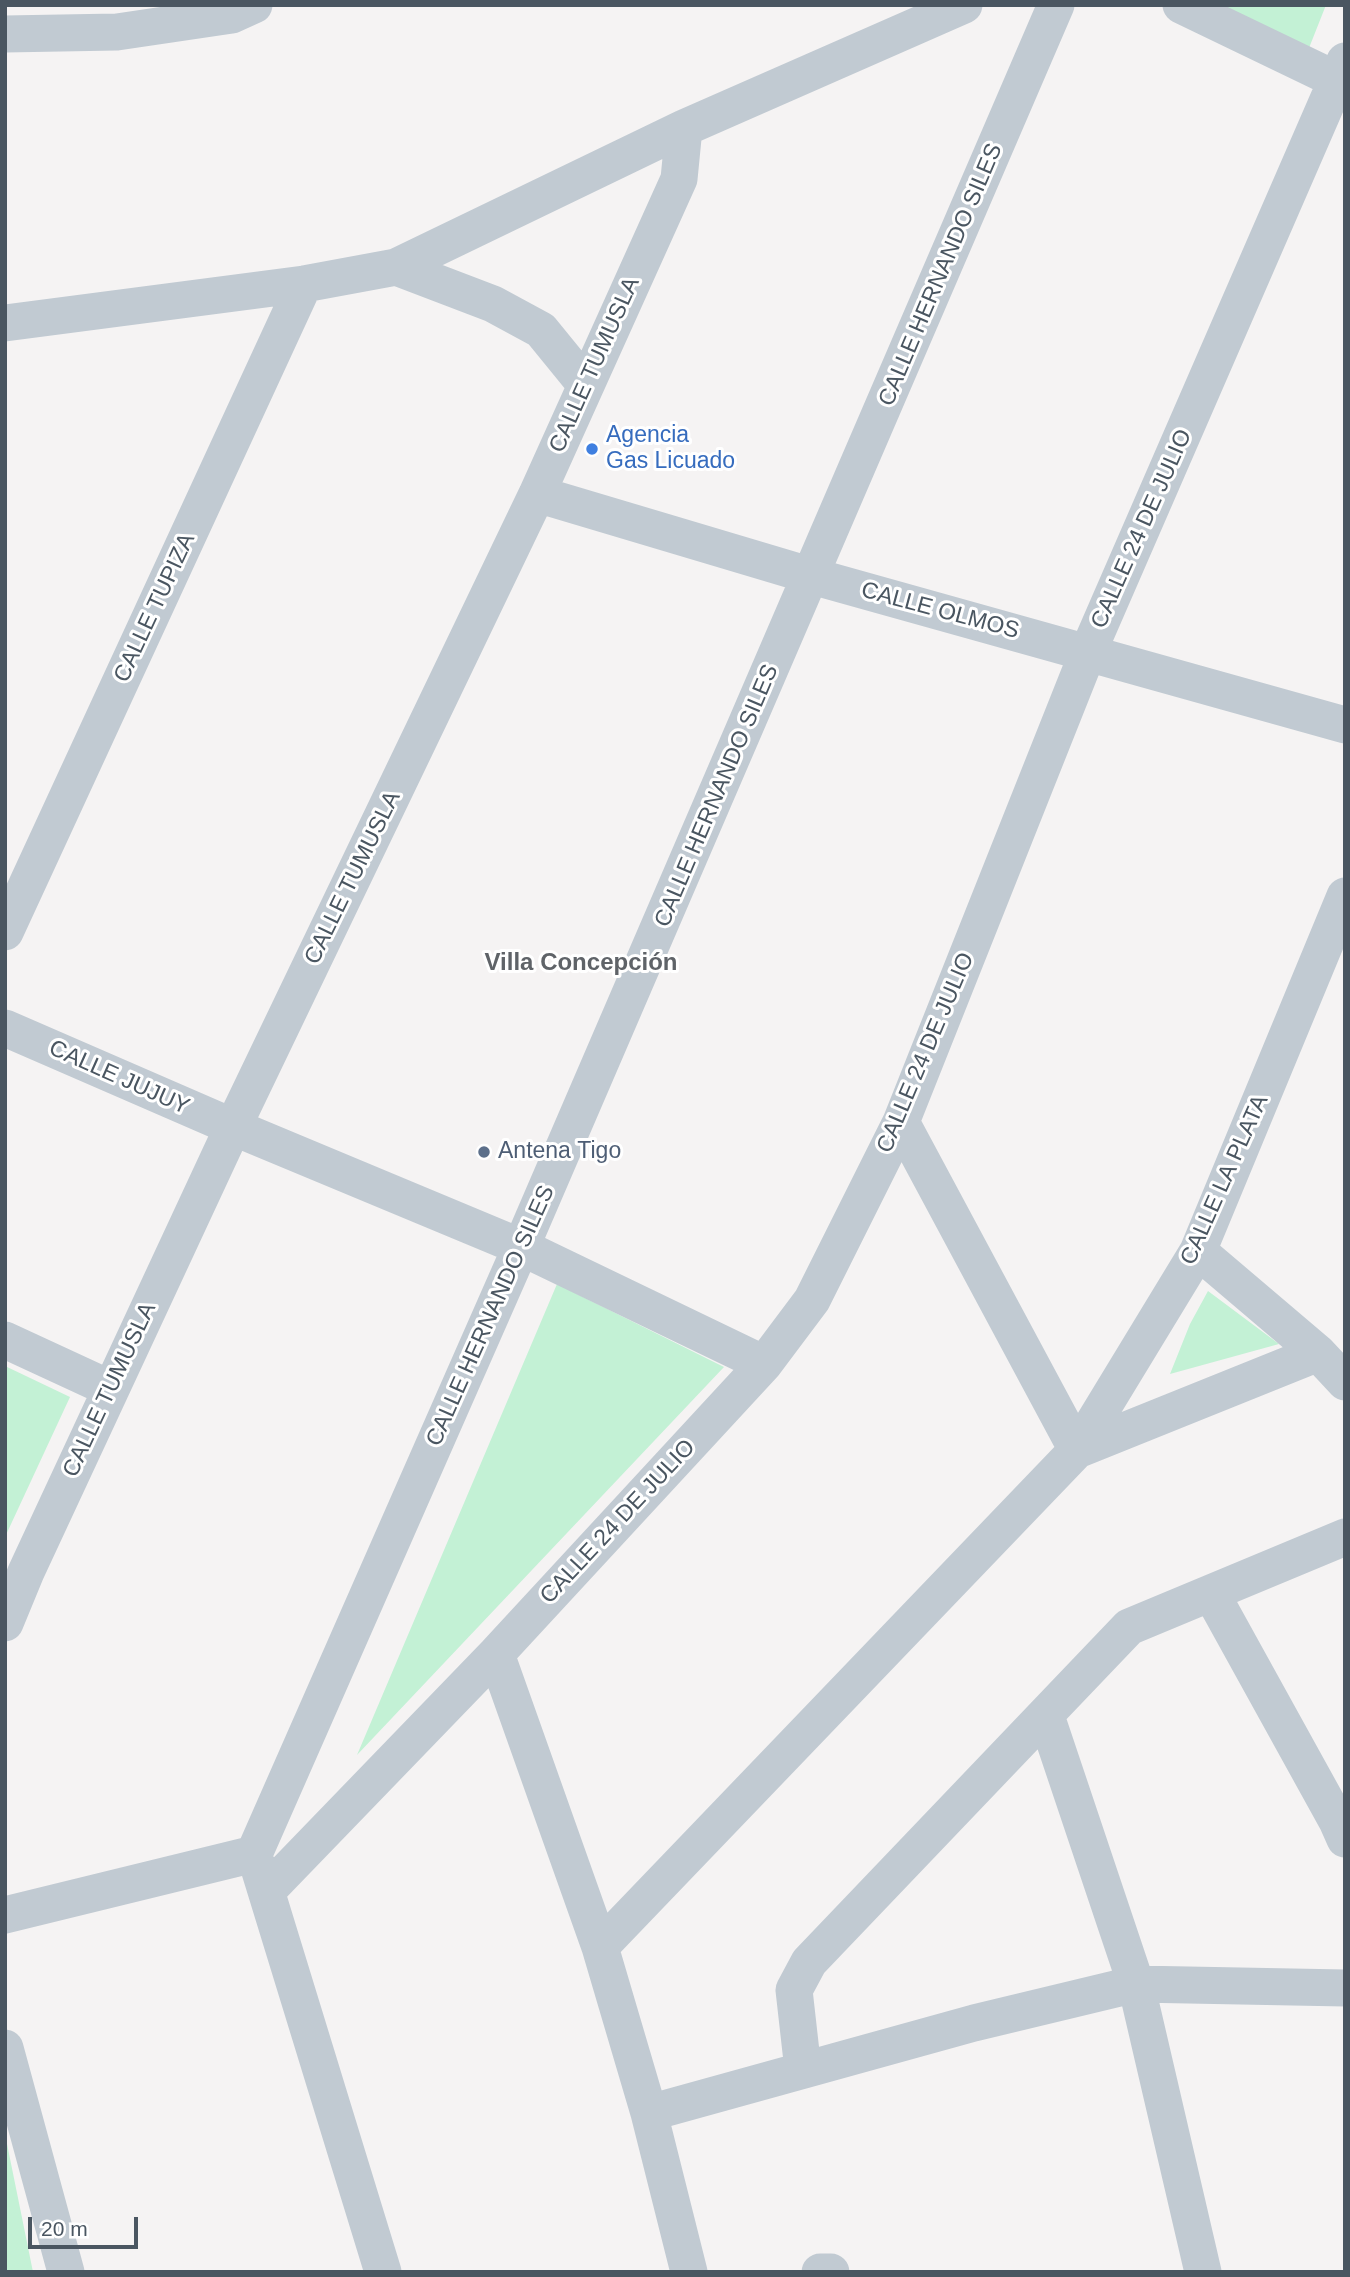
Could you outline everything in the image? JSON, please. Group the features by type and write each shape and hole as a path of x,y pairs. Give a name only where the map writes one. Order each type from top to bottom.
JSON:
{"street":[{"path":"5,34 117,32 232,15 254,5"},
{"path":"5,323 304,284 396,267 684,128 964,5"},
{"name":"CALLE HERNANDO SILES","path":"254,1854 521,1247 1056,5"},
{"path":"1181,5 1342,75"},
{"name":"CALLE 24 DE JULIO","path":"267,1891 496,1654 765,1364 812,1300 901,1122 1088,652 1342,75"},
{"name":"CALLE TUMUSLA","path":"5,1623 26,1572 233,1127 537,494 679,179 684,128"},
{"path":"396,267 493,303 541,330 585,384"},
{"name":"CALLE TUPIZA","path":"5,932 304,284"},
{"name":"CALLE OLMOS","path":"537,494 812,576 1345,725"},
{"name":"CALLE LA PLATA","path":"1077,1450 1198,1251 1345,896"},
{"name":"CALLE JUJUY","path":"5,1028 521,1247 765,1364"},
{"path":"901,1122 1077,1450"},
{"path":"1198,1251 1318,1353 1345,1382"},
{"path":"5,1340 111,1389"},
{"path":"600,1947 1077,1450 1318,1353"},
{"path":"803,2070 794,1990 808,1962 1129,1627 1345,1537"},
{"path":"1211,1593 1345,1839"},
{"path":"496,1654 600,1947 649,2113 690,2272"},
{"path":"1046,1716 1136,1984 1203,2272"},
{"path":"5,1915 254,1854 383,2272"},
{"path":"649,2113 974,2023 1136,1984 1345,1988"},
{"path":"5,2048 66,2272"},
{"path":"820,2272 831,2272"}],"green space":[{"path":"1210,5 1326,5 1309,48"},
{"path":"557,1284 724,1367 357,1755"},
{"path":"1208,1291 1279,1344 1170,1374 1190,1324"},
{"path":"5,1366 70,1397 5,1537"},
{"path":"5,2134 33,2272 5,2272"}],"place":[{"name":"Agencia Gas Licuado","path":"592,449"},
{"name":"Antena Tigo","path":"484,1152"}],"district":[{"name":"Villa Concepción","path":"581,963"}]}
